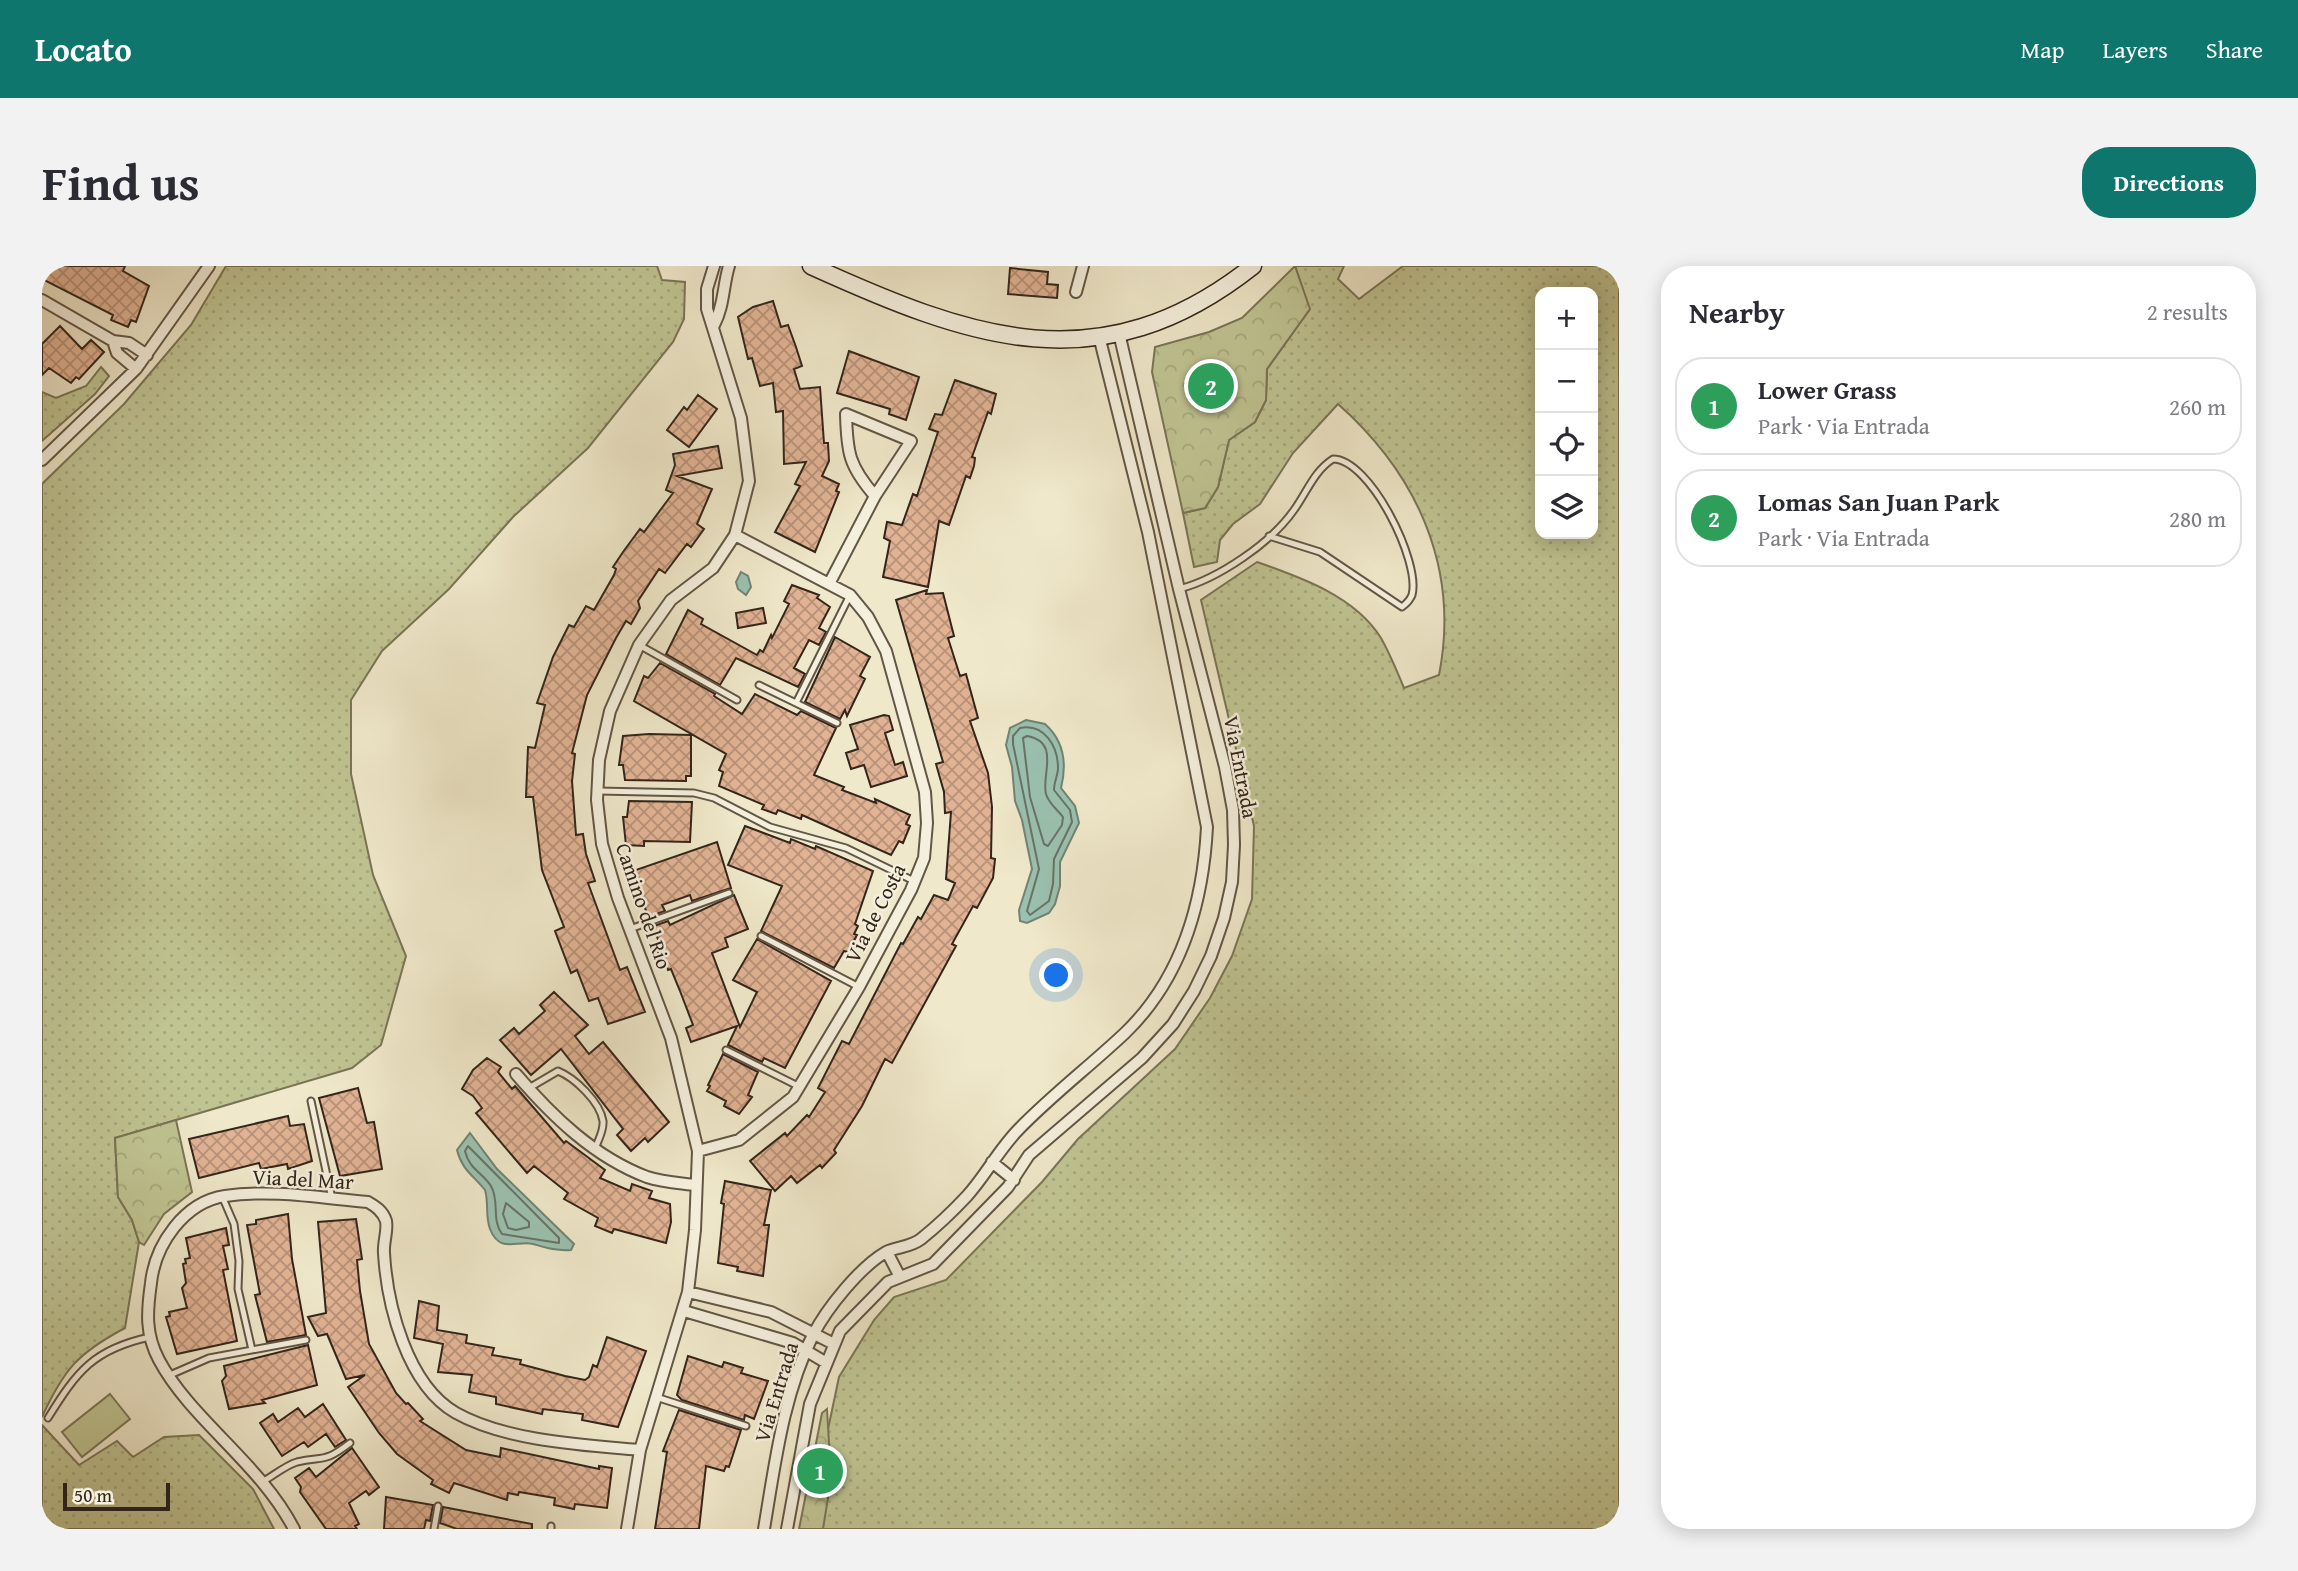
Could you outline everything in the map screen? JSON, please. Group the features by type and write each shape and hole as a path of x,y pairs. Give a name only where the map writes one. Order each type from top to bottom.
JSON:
{"main road":[{"path":"811,266 901,306 954,325 1008,338 1063,340 1119,333 1194,306 1253,266"}],"street":[{"path":"42,460 136,369 209,266"},
{"name":"Camino del Rio","path":"627,1529 640,1450 688,1292 695,1230 698,1151 671,1038 629,929 602,844 598,791 599,760 610,711 639,645 671,600 713,568 735,535 749,481 741,418 714,324 707,309 707,289 714,266"},
{"name":"Camino del Rio","path":"714,324 721,312 721,293 729,266"},
{"path":"1076,292 1083,266"},
{"path":"42,300 113,341 129,343 147,355"},
{"name":"Via Entrada","path":"787,1529 810,1404 840,1331 877,1292 900,1277 933,1264 1014,1180 1029,1156 1142,1058 1173,1024 1211,956 1224,918 1232,882 1233,810 1225,767 1179,589 1119,333"},
{"name":"Via Entrada","path":"764,1529 782,1427 798,1371 814,1334 860,1272 887,1252 918,1242 967,1196 1018,1129 1126,1031 1156,997 1178,957 1196,913 1205,868 1207,827 1160,593 1099,335"},
{"path":"113,341 117,353 136,369"},
{"path":"830,584 875,496 911,441 846,414 847,451 857,475 875,496"},
{"name":"Via de Costa","path":"698,1151 738,1140 793,1097 800,1087 859,987 915,881 924,858 927,823 925,792 886,650 868,617 850,595 735,535"},
{"path":"1160,593 1179,589"},
{"path":"516,1074 595,1149 649,1177 695,1185"},
{"path":"992,1162 1014,1180"},
{"name":"Via del Mar","path":"294,1529 248,1463 192,1405 159,1360 146,1324 152,1272 166,1236 197,1208 222,1196 269,1194 368,1202 378,1207 386,1220 384,1250 389,1305 402,1344 431,1391 455,1413 498,1430 640,1450"},
{"path":"887,1252 900,1277"},
{"path":"688,1292 771,1312 834,1344"},
{"path":"684,1311 755,1329 807,1351 825,1362"}],"lane":[{"path":"707,289 721,293"},
{"path":"1179,589 1217,574 1269,536 1293,511 1312,479 1328,462 1341,459 1351,462 1381,500 1394,524 1412,579 1412,594 1402,607 1320,552 1269,536"},
{"path":"796,703 850,595"},
{"path":"639,645 737,700"},
{"path":"760,685 837,723"},
{"path":"598,791 694,793 714,798 770,827 846,848 915,881"},
{"path":"629,929 729,893"},
{"path":"761,936 859,987"},
{"path":"726,1050 800,1087"},
{"path":"529,1088 558,1071 578,1083 603,1120 595,1149"},
{"path":"312,1101 331,1199"},
{"path":"222,1196 234,1224 239,1261 238,1289 252,1350"},
{"path":"48,1418 83,1367 123,1343 151,1337"},
{"path":"170,1375 209,1358 306,1340"},
{"path":"656,1397 747,1426"},
{"path":"262,1482 296,1463 320,1461 334,1456 350,1443"},
{"path":"434,1529 438,1506"}],"green space":[{"path":"226,266 657,266 662,280 685,282 684,319 673,342 588,448 513,517 449,589 382,651 351,700 351,774 373,875 406,956 381,1045 352,1068 115,1138 118,1197 132,1220 139,1242 125,1328 95,1346 74,1364 58,1386 42,1417 42,484 124,404 191,325"},
{"path":"1295,266 1344,266 1338,279 1359,299 1403,266 1619,266 1619,1529 807,1529 839,1377 874,1320 894,1297 946,1280 1042,1182 1078,1139 1175,1049 1210,998 1232,956 1252,899 1254,826 1201,600 1257,562 1325,590 1357,611 1381,638 1404,688 1439,675 1444,636 1443,598 1437,561 1426,526 1411,493 1390,461 1338,404 1293,453 1260,504 1233,524 1220,540 1217,562 1194,567 1183,513 1205,508 1218,487 1229,440 1255,422 1266,400 1267,369 1309,310"},
{"path":"1295,266 1310,309 1267,369 1266,400 1255,422 1229,440 1218,487 1205,508 1183,513 1152,372 1155,347 1209,332 1242,318"},
{"path":"101,367 109,376 95,394 42,441 42,392 56,398 86,386"},
{"path":"176,1120 192,1192 164,1214 144,1245 139,1242 132,1220 118,1197 115,1138"},
{"path":"110,1394 130,1419 82,1457 62,1432"},
{"path":"827,1409 831,1479 823,1529 799,1529 822,1413"},
{"path":"42,1425 79,1465 117,1441 133,1457 164,1437 199,1435 253,1489 274,1529 42,1529"}],"water":[{"path":"741,572 748,576 751,587 746,595 738,589 736,582"},
{"path":"1026,720 1045,724 1060,745 1064,762 1061,788 1075,806 1079,823 1060,862 1060,886 1055,904 1049,913 1027,923 1020,921 1019,910 1032,869 1022,820 1015,801 1012,767 1006,745 1010,728"},
{"path":"470,1133 497,1169 574,1244 571,1250 556,1250 527,1243 504,1244 494,1237 487,1214 485,1190 465,1167 457,1150"}],"building":[{"path":"42,266 125,266 123,271 149,286 136,322 131,320 128,327 111,320 113,315 42,279"},
{"path":"1010,268 1048,272 1047,284 1058,285 1057,298 1008,294"},
{"path":"773,301 781,327 788,325 802,366 794,369 800,389 820,387 824,443 828,443 829,461 822,476 839,484 836,491 839,492 815,552 775,532 800,486 795,484 806,462 784,464 783,411 776,412 773,383 760,386 752,358 748,359 738,317 753,307"},
{"path":"60,326 82,349 91,340 104,352 79,379 76,377 71,383 49,368 42,375 42,344"},
{"path":"849,351 919,377 906,420 889,414 890,409 837,393"},
{"path":"955,380 996,394 991,414 988,412 972,457 975,458 970,478 966,476 949,525 939,521 928,587 883,577 890,541 884,538 887,522 902,525 913,494 917,496 938,432 929,429 935,414 942,415"},
{"path":"698,395 717,409 689,447 667,430 684,407 687,410"},
{"path":"718,446 722,468 677,476 712,489 697,524 704,529 691,547 687,544 665,573 659,569 638,601 640,608 631,624 626,621 587,695 572,753 575,754 572,781 576,835 583,834 595,881 588,883 620,970 627,967 645,1012 608,1024 598,998 589,1001 577,970 571,973 555,931 564,927 542,870 533,797 526,797 528,747 535,748 545,705 537,703 553,657 569,625 574,627 586,606 594,610 614,575 616,569 613,567 623,552 640,529 644,532 673,493 666,490 675,465 673,454"},
{"path":"792,585 819,595 817,598 830,607 819,628 826,632 819,645 809,640 794,668 805,674 798,687 736,658 720,685 666,654 688,610 703,619 701,624 757,655 760,650 763,652 789,604 784,601"},
{"path":"927,590 926,594 943,593 954,636 948,638 960,676 966,674 978,718 970,721 988,773 992,807 991,858 995,859 993,878 977,908 973,906 952,944 956,946 892,1063 885,1059 862,1106 834,1150 836,1153 822,1168 820,1165 797,1183 791,1176 775,1191 750,1161 785,1133 787,1136 807,1115 809,1117 825,1092 818,1088 842,1041 849,1044 901,943 903,944 918,917 921,919 934,895 948,900 955,883 946,879 951,812 945,813 944,792 936,764 943,762 896,600"},
{"path":"763,608 766,623 738,628 736,613"},
{"path":"835,637 870,657 860,676 865,679 847,716 845,710 840,719 805,702"},
{"path":"660,663 715,694 714,696 742,714 755,694 797,715 801,711 836,728 814,775 844,787 842,790 876,803 875,799 910,815 906,824 910,826 903,843 899,841 891,855 802,815 801,819 778,810 776,814 762,809 764,805 719,786 723,772 719,770 726,754 634,701 644,676 648,678"},
{"path":"889,716 893,730 885,733 895,765 903,762 907,776 871,787 864,765 851,769 846,753 858,749 850,725"},
{"path":"691,735 691,776 686,776 686,781 625,780 623,765 619,765 623,736"},
{"path":"629,801 692,802 690,842 644,841 644,846 626,845 623,817 627,817"},
{"path":"745,826 790,843 791,839 815,849 816,846 873,871 855,924 858,926 854,934 857,935 848,952 844,951 834,968 761,931 782,886 728,865"},
{"path":"717,842 731,888 692,901 690,895 662,905 665,911 651,916 647,913 630,872"},
{"path":"734,895 748,929 725,938 728,947 712,953 740,1027 757,992 733,980 757,939 831,981 785,1068 764,1058 762,1062 728,1045 737,1026 691,1042 686,1028 693,1025 671,969 668,970 665,960 662,961 655,945 659,943 654,926 668,921 670,925"},
{"path":"554,992 588,1025 575,1036 589,1054 603,1042 669,1122 648,1142 645,1138 631,1151 617,1135 623,1129 561,1049 531,1075 500,1040 514,1028 519,1034 545,1011 540,1005"},
{"path":"723,1054 758,1072 748,1095 752,1097 739,1114 724,1106 726,1101 707,1091"},
{"path":"487,1058 501,1067 498,1072 512,1089 515,1086 564,1143 566,1141 605,1170 600,1178 630,1191 632,1184 652,1191 649,1198 670,1204 671,1222 666,1243 614,1229 612,1233 595,1226 598,1218 564,1199 568,1193 534,1166 527,1173 476,1113 482,1108 473,1096 462,1089 473,1070"},
{"path":"358,1088 367,1123 374,1122 382,1169 340,1176 319,1098"},
{"path":"288,1116 290,1126 304,1124 312,1161 288,1169 287,1164 261,1169 259,1163 199,1178 189,1139"},
{"path":"725,1181 771,1190 764,1225 769,1225 763,1276 737,1271 738,1267 718,1263 724,1204 721,1203"},
{"path":"288,1214 292,1259 306,1335 267,1342 255,1295 260,1294 247,1225 256,1224 256,1220"},
{"path":"356,1219 362,1259 357,1260 360,1291 369,1344 396,1393 423,1419 420,1421 466,1450 500,1457 501,1448 599,1469 599,1466 612,1468 607,1508 575,1504 574,1509 554,1505 555,1498 519,1492 518,1495 508,1493 507,1500 454,1483 449,1493 431,1484 433,1480 397,1454 379,1433 348,1387 365,1375 346,1379 327,1334 318,1336 308,1317 326,1313 318,1222"},
{"path":"226,1228 229,1245 223,1246 228,1269 223,1270 237,1341 177,1354 166,1317 170,1316 169,1312 187,1308 182,1288 186,1283 183,1264 186,1263 185,1259 190,1258 186,1238"},
{"path":"419,1301 439,1306 437,1330 467,1335 466,1343 494,1348 492,1355 521,1360 520,1364 565,1376 585,1380 589,1377 593,1365 597,1367 607,1337 646,1351 618,1427 582,1420 583,1414 543,1409 542,1414 496,1404 496,1397 469,1392 472,1375 438,1372 443,1344 414,1338"},
{"path":"308,1345 317,1385 262,1400 265,1403 229,1409 222,1381 226,1376 224,1366"},
{"path":"688,1356 722,1367 724,1362 743,1368 741,1373 768,1381 754,1419 745,1415 744,1420 682,1400 677,1395"},
{"path":"323,1404 346,1440 335,1447 326,1434 308,1447 304,1442 282,1456 260,1423 273,1414 278,1422 298,1408 305,1417"},
{"path":"679,1410 741,1430 729,1467 726,1466 724,1471 706,1466 699,1529 655,1529 667,1452 663,1451"},
{"path":"352,1448 379,1487 369,1495 366,1491 349,1503 359,1524 355,1526 357,1529 326,1529 300,1492 301,1487 295,1478 309,1468 316,1477"},
{"path":"386,1497 433,1505 430,1521 426,1520 424,1529 384,1529"},
{"path":"443,1507 532,1524 532,1529 457,1529 440,1523"}],"place":[{"name":"Lomas San Juan Park","path":"1211,386"},
{"name":"Lower Grass","path":"820,1471"}]}
